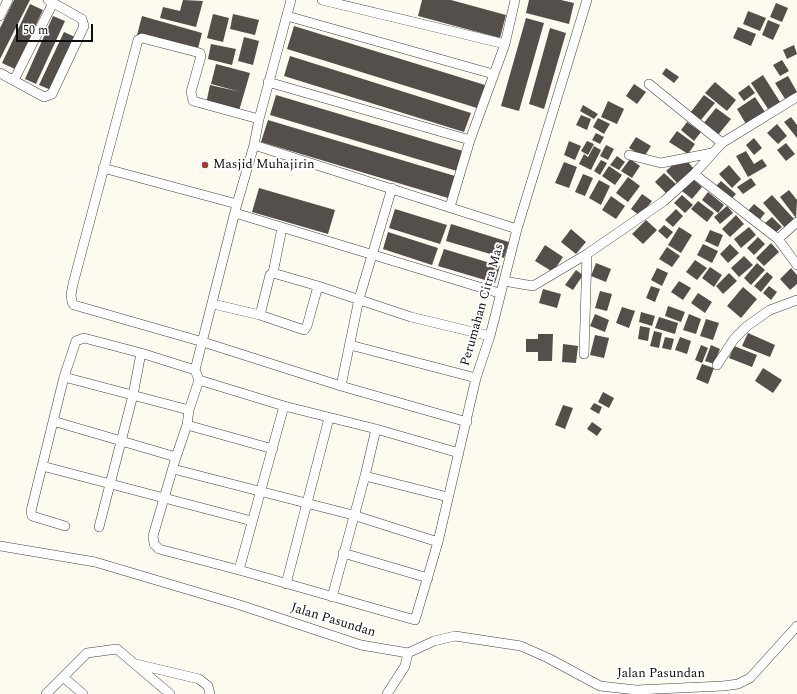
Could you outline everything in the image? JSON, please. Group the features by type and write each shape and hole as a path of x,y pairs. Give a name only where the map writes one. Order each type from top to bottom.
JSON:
{"street":[{"path":"0,16 8,0"},
{"path":"291,0 288,16 268,82 254,145 236,208 213,304 195,370 199,380 189,410 187,425 172,469 153,536 154,544 159,549 332,597 353,515 365,476 376,428"},
{"path":"322,0 505,44"},
{"path":"450,207 470,140 505,44 515,0"},
{"name":"Perumahan Citra Mas","path":"332,597 415,620 438,542 476,378 490,336 499,293 504,281 518,228 587,0"},
{"path":"0,73 44,97 50,96 83,31 84,22 82,19 50,1 14,80"},
{"path":"288,16 493,74"},
{"path":"259,119 193,101 191,92 201,54 140,38 138,40 72,284 71,295 74,305 203,342 341,386 467,422"},
{"path":"268,82 470,140"},
{"path":"649,84 722,143"},
{"path":"504,281 533,286 586,254 664,201 694,174 722,143 797,97"},
{"path":"254,145 518,228"},
{"path":"629,155 661,163 712,153"},
{"path":"103,168 236,208 282,228 371,253 499,293"},
{"path":"694,174 778,239 797,265"},
{"path":"341,386 359,299 371,253 392,188"},
{"path":"778,239 797,222"},
{"path":"260,315 270,275 273,273 282,228"},
{"path":"584,354 586,254"},
{"path":"273,273 359,299 411,317 490,336"},
{"path":"213,304 260,315 304,330 307,326 318,286"},
{"path":"717,365 734,338 747,326 770,310 797,300"},
{"path":"65,526 32,516 32,505 64,377 75,343 79,339 84,338 141,352 195,370"},
{"path":"350,344 476,378"},
{"path":"100,527 112,484 133,395 141,352"},
{"path":"64,377 189,410"},
{"path":"199,380 284,406 329,418 376,428 459,453"},
{"path":"239,570 252,520 262,492 284,406"},
{"path":"286,584 329,418"},
{"path":"53,421 176,457"},
{"path":"187,425 273,449"},
{"path":"42,466 252,520"},
{"path":"172,469 307,505 353,515 438,542"},
{"path":"365,476 448,497"},
{"name":"Jalan Pasundan","path":"0,546 96,562 240,605 361,645 408,653 434,641 455,636 470,637 521,646 548,658 600,686 636,690 738,684 750,678 797,626"},
{"path":"343,553 428,578"},
{"path":"46,694 87,653 117,649 170,694"},
{"path":"387,694 405,666 408,653"},
{"path":"134,664 199,679 208,686 210,694"},
{"path":"63,677 83,694"}],"building":[{"path":"14,0 30,0 0,59 0,28"},
{"path":"183,0 203,1 196,27 160,18 163,7 180,11"},
{"path":"422,0 451,0 506,15 500,38 418,16"},
{"path":"529,0 561,0 574,3 569,24 526,13"},
{"path":"776,3 788,8 782,22 770,17"},
{"path":"30,4 43,10 15,69 2,63"},
{"path":"748,11 766,18 760,31 743,24"},
{"path":"213,14 229,18 223,42 207,38"},
{"path":"233,14 259,20 255,35 230,29"},
{"path":"53,16 65,21 36,84 25,79"},
{"path":"142,16 202,33 197,52 137,35"},
{"path":"526,18 544,23 519,111 501,106"},
{"path":"768,20 780,25 773,40 762,35"},
{"path":"294,26 485,85 477,108 287,49"},
{"path":"738,27 756,34 751,46 733,38"},
{"path":"550,28 566,33 544,109 529,104"},
{"path":"64,32 75,37 51,90 39,85"},
{"path":"244,37 259,41 253,65 238,61"},
{"path":"211,44 236,49 232,65 208,59"},
{"path":"794,45 797,54 787,59 783,50"},
{"path":"290,56 471,113 464,132 284,76"},
{"path":"782,60 789,71 780,76 773,65"},
{"path":"216,64 250,73 239,111 206,104 210,85 241,92 211,84"},
{"path":"666,68 679,77 674,83 662,74"},
{"path":"763,75 780,102 768,109 751,83"},
{"path":"788,76 797,92 785,99 775,83"},
{"path":"715,82 736,100 727,111 705,93"},
{"path":"634,84 646,92 637,104 626,96"},
{"path":"749,85 755,93 744,101 738,93"},
{"path":"276,95 463,151 457,171 270,115"},
{"path":"704,95 715,103 700,121 690,113"},
{"path":"755,97 765,112 746,124 737,109"},
{"path":"608,101 624,109 617,124 601,117"},
{"path":"583,105 598,114 594,119 580,111"},
{"path":"716,108 731,119 718,135 703,124"},
{"path":"581,115 591,119 587,130 576,125"},
{"path":"791,117 797,125 797,138 784,122"},
{"path":"598,118 610,124 604,134 593,127"},
{"path":"268,120 455,176 448,198 261,142"},
{"path":"687,122 701,132 694,141 681,130"},
{"path":"777,124 787,136 778,144 767,133"},
{"path":"677,131 695,144 688,154 669,142"},
{"path":"596,133 604,137 600,144 592,140"},
{"path":"636,137 651,146 644,157 629,148"},
{"path":"754,138 762,148 754,155 746,145"},
{"path":"569,141 581,146 575,160 564,155"},
{"path":"587,141 594,144 588,155 581,151"},
{"path":"786,143 795,154 786,161 777,150"},
{"path":"606,145 614,149 608,160 600,156"},
{"path":"594,146 601,150 591,170 579,164 584,154 588,157"},
{"path":"746,151 754,164 762,159 767,166 748,177 736,156"},
{"path":"617,156 625,162 619,170 610,165"},
{"path":"630,159 640,166 632,178 621,171"},
{"path":"601,160 607,163 600,175 594,171"},
{"path":"564,162 577,167 569,188 555,183"},
{"path":"676,162 688,162 694,169 677,183 666,171"},
{"path":"729,165 741,179 732,188 719,174"},
{"path":"609,166 622,175 615,185 602,176"},
{"path":"664,173 676,184 667,194 655,182"},
{"path":"583,174 593,178 585,196 575,192"},
{"path":"628,177 640,186 628,202 616,193"},
{"path":"751,178 756,185 743,194 737,187"},
{"path":"693,179 702,187 692,199 682,191"},
{"path":"599,180 610,186 601,205 589,198"},
{"path":"721,181 736,194 729,201 715,187"},
{"path":"259,188 335,210 328,234 252,212"},
{"path":"789,190 797,200 796,218 780,197"},
{"path":"708,192 724,205 718,213 702,200"},
{"path":"642,194 652,201 640,216 631,209"},
{"path":"682,195 693,205 685,213 674,203"},
{"path":"772,195 794,219 785,228 763,203"},
{"path":"611,196 625,206 616,219 602,210"},
{"path":"698,201 714,213 707,222 691,209"},
{"path":"754,204 765,213 758,222 747,212"},
{"path":"727,206 733,213 720,224 714,217"},
{"path":"395,209 447,225 440,244 389,228"},
{"path":"676,209 683,216 673,227 665,220"},
{"path":"736,215 744,224 730,237 722,229"},
{"path":"772,217 782,227 774,234 764,224"},
{"path":"646,220 657,230 643,244 632,234"},
{"path":"451,224 509,242 504,258 446,241"},
{"path":"664,225 673,232 667,239 658,231"},
{"path":"679,227 692,235 681,253 668,245"},
{"path":"749,227 756,235 741,248 734,239"},
{"path":"571,229 586,242 576,254 561,242"},
{"path":"710,230 723,235 718,247 705,241"},
{"path":"388,232 438,248 432,265 383,249"},
{"path":"758,237 765,244 754,255 747,248"},
{"path":"771,243 779,252 764,266 756,258"},
{"path":"703,244 718,251 712,263 697,255"},
{"path":"730,244 739,253 728,263 720,254"},
{"path":"545,245 563,257 553,272 535,261"},
{"path":"667,247 680,256 672,267 659,259"},
{"path":"444,249 500,266 495,283 438,266"},
{"path":"744,256 753,265 739,277 731,268"},
{"path":"695,260 707,268 697,280 686,272"},
{"path":"596,263 611,269 606,282 591,276"},
{"path":"757,263 765,270 751,285 744,278"},
{"path":"710,267 722,275 714,287 702,278"},
{"path":"657,268 668,273 662,286 651,280"},
{"path":"791,268 797,275 797,284 790,290 780,279"},
{"path":"576,270 583,275 573,290 565,285"},
{"path":"767,272 773,277 761,292 754,286"},
{"path":"729,273 737,281 723,294 716,286"},
{"path":"679,281 691,288 683,300 671,292"},
{"path":"651,286 660,289 655,302 646,298"},
{"path":"769,286 777,292 771,300 763,293"},
{"path":"743,287 757,299 741,318 727,306"},
{"path":"543,289 561,294 557,308 539,303"},
{"path":"600,291 612,294 607,311 595,308"},
{"path":"698,293 712,302 705,313 691,303"},
{"path":"668,306 685,312 681,322 665,316"},
{"path":"622,307 635,311 629,328 616,323"},
{"path":"641,312 655,316 652,326 639,322"},
{"path":"595,314 609,320 605,332 590,326"},
{"path":"689,314 701,319 696,334 683,330"},
{"path":"659,317 678,323 675,334 655,328"},
{"path":"706,319 719,323 713,340 700,336"},
{"path":"640,326 650,328 648,341 638,339"},
{"path":"654,331 662,333 659,348 650,346"},
{"path":"748,333 775,345 770,357 742,346"},
{"path":"538,334 553,334 552,361 538,361 538,352 526,352 526,339 538,339"},
{"path":"595,335 609,338 604,358 590,355"},
{"path":"665,337 674,339 671,350 662,348"},
{"path":"680,337 691,341 687,354 675,350"},
{"path":"563,344 578,346 576,363 562,362"},
{"path":"701,345 708,348 702,363 695,360"},
{"path":"711,345 720,349 714,364 705,361"},
{"path":"734,346 757,355 752,367 729,358"},
{"path":"702,364 714,368 708,384 696,379"},
{"path":"763,368 782,380 773,393 755,381"},
{"path":"603,392 614,398 609,408 598,402"},
{"path":"594,403 602,407 599,414 590,409"},
{"path":"563,405 573,408 565,429 555,425"},
{"path":"592,422 602,429 597,436 587,429"}],"place":[{"name":"Masjid Muhajirin","path":"205,165"}]}
